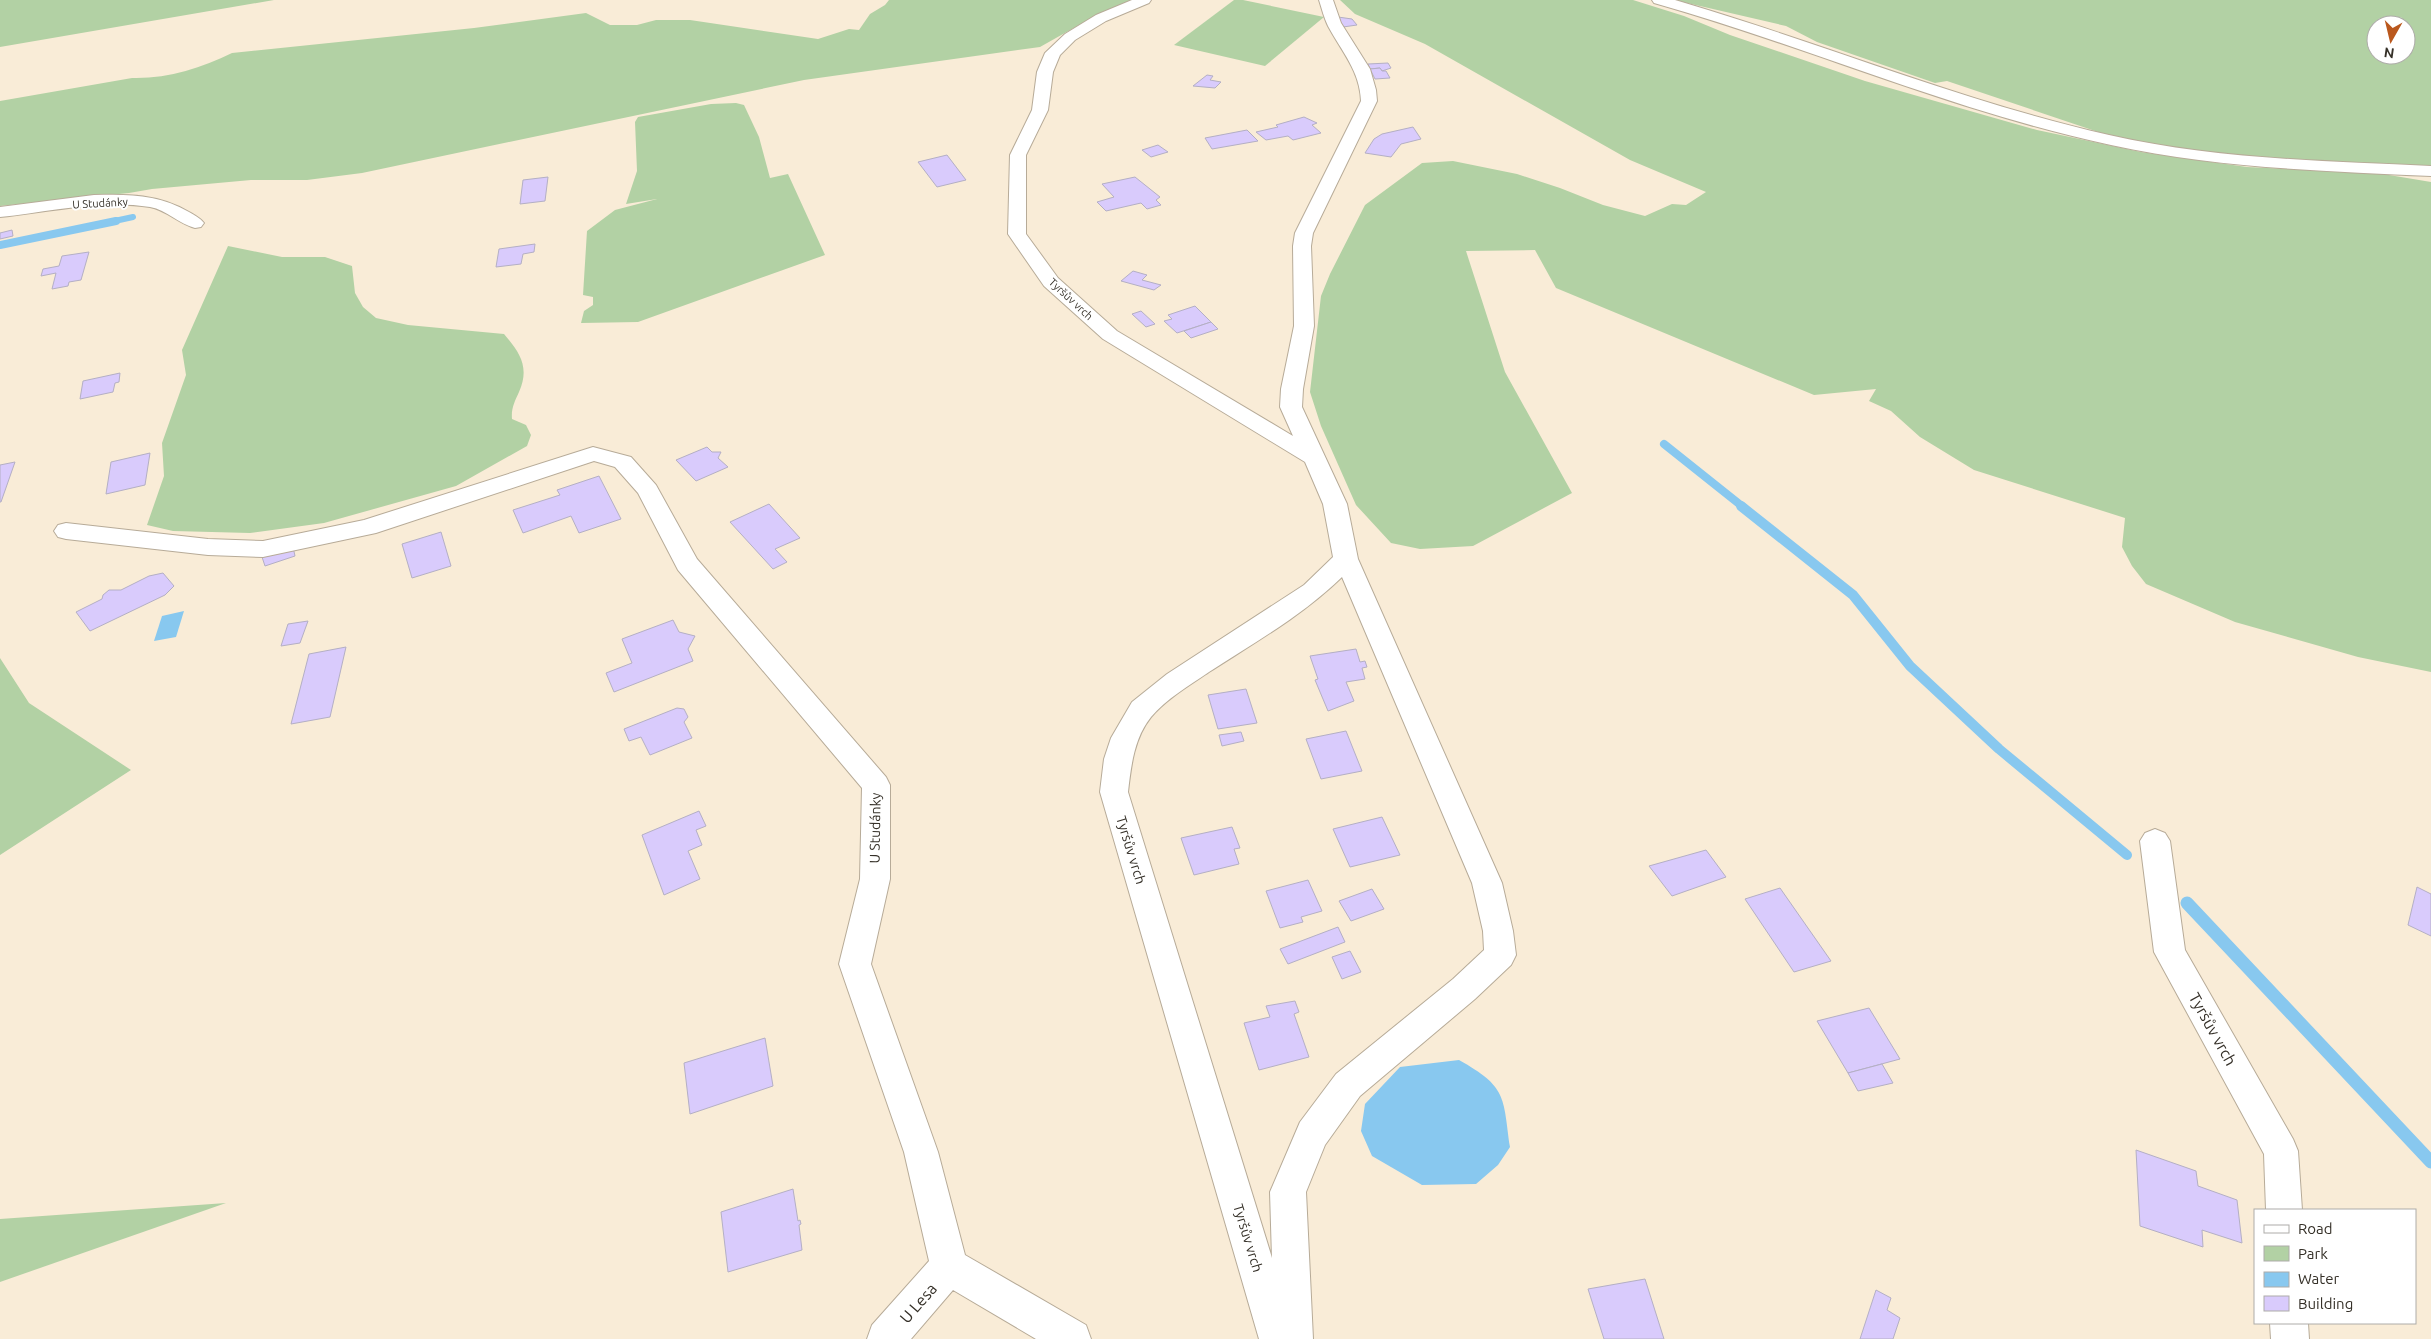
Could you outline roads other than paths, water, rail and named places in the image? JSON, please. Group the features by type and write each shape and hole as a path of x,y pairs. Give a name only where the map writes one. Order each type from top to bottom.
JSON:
{"street":[{"name":"Tyršův vrch","path":"1144,0 1101,18 1070,37 1053,54 1045,72 1040,110 1018,155 1016,234 1051,282 1110,335 1312,457"},
{"path":"1294,1339 1288,1192 1312,1134 1348,1085 1464,989 1500,955 1498,931 1488,883 1346,559 1335,504 1312,457 1291,407 1292,389 1304,326 1302,246 1304,233 1370,101 1370,88 1359,61 1334,23 1326,0"},
{"path":"1659,0 1696,10 2027,118 2109,140 2178,153 2258,162 2431,171"},
{"name":"U Studánky","path":"0,212 113,200 150,202 169,208 195,223"},
{"name":"U Studánky","path":"66,531 208,547 263,549 368,527 593,454 623,462 648,490 686,564 876,785 875,879 855,964 921,1152 949,1267"},
{"name":"Tyršův vrch","path":"1278,1339 1114,792 1118,759 1125,738 1142,709 1176,681 1313,591 1346,559"},
{"name":"Tyršův vrch","path":"2155,842 2170,952 2281,1151 2284,1209"},
{"path":"949,1267 1072,1339"},
{"name":"U Lesa","path":"886,1339 949,1267"},
{"path":"2289,1324 2290,1339"}],"water":[{"path":"184,611 176,637 154,641 162,616"},
{"path":"1459,1060 1486,1078 1500,1094 1506,1116 1510,1147 1498,1165 1476,1184 1422,1185 1372,1156 1361,1131 1365,1104 1400,1067"}],"waterway":[{"path":"110,222 133,217"},
{"path":"0,245 116,221"},
{"path":"1664,444 1743,507"},
{"path":"1741,506 1853,595 1910,666 1999,749 2127,855"},
{"path":"2187,903 2431,1162"}]}
